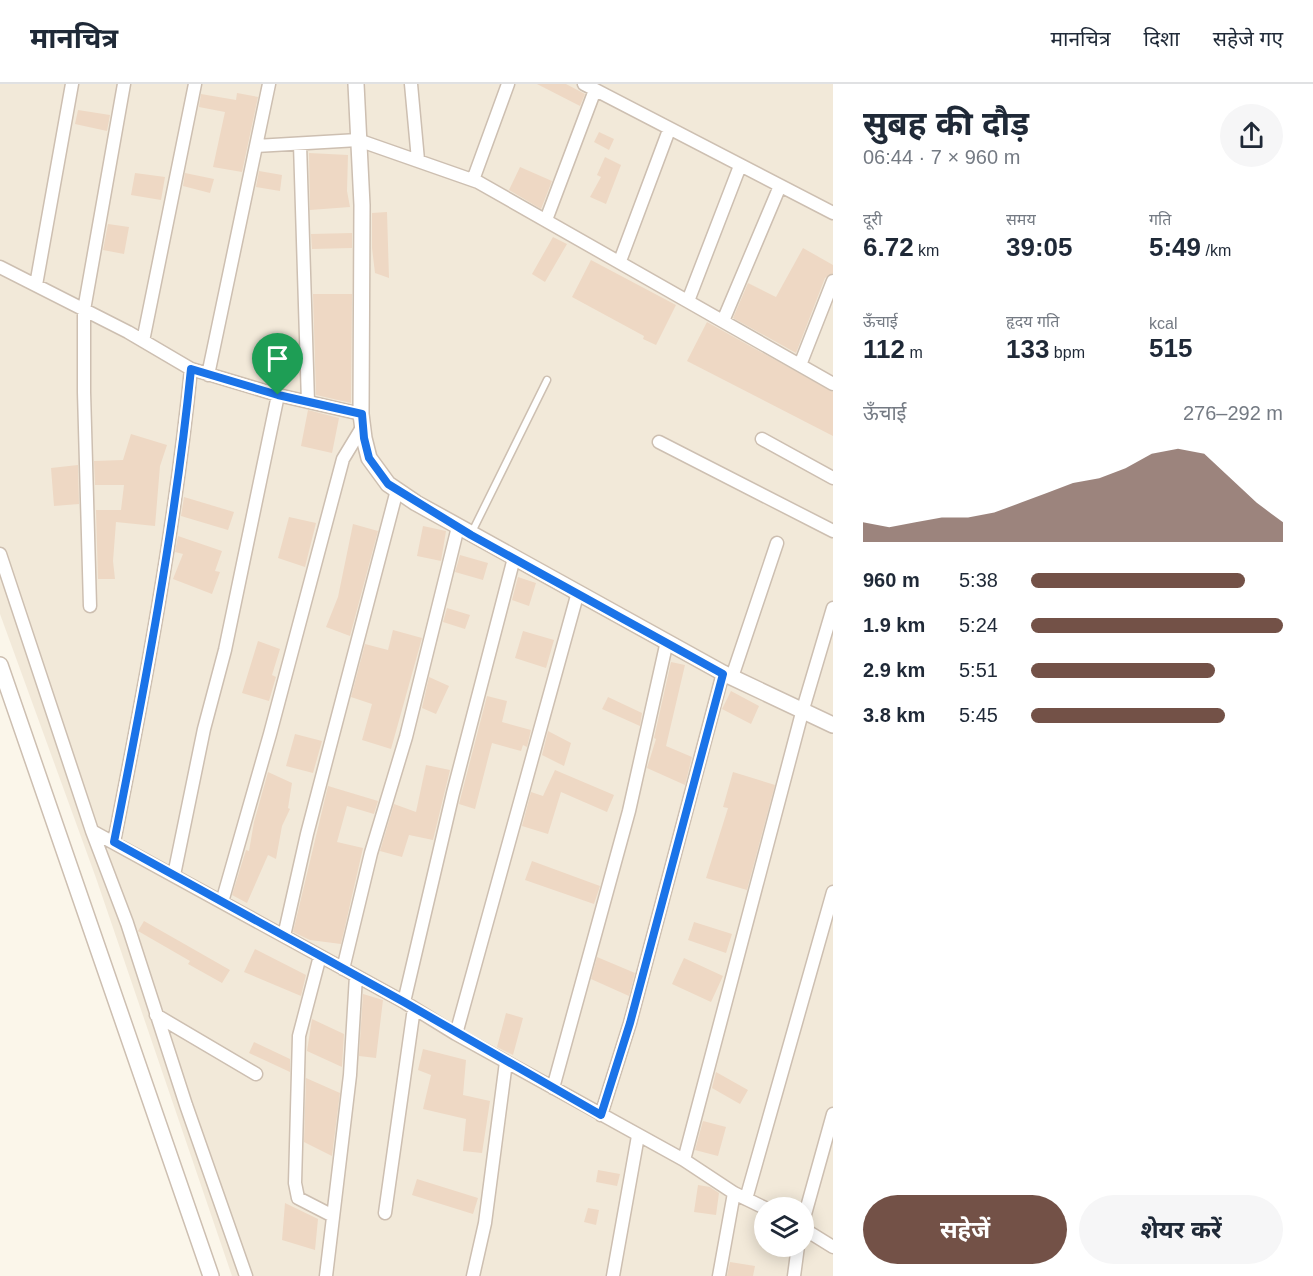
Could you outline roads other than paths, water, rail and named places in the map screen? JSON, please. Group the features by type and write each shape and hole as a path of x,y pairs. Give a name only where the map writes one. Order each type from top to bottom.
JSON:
{"street":[{"path":"36,285 72,84"},
{"path":"90,606 84,310 124,84"},
{"path":"143,341 195,84"},
{"path":"208,375 269,84"},
{"path":"356,84 362,205 362,420 369,458 388,484 465,531 667,642 728,675 833,725"},
{"path":"411,84 418,160"},
{"path":"473,180 508,84"},
{"path":"546,219 590,87 669,130 833,213"},
{"path":"620,261 669,130"},
{"path":"256,146 358,140 473,180 546,219 833,384"},
{"path":"300,144 308,402"},
{"path":"688,301 740,166"},
{"path":"723,321 780,186"},
{"path":"0,267 143,341 191,369 308,402 362,420"},
{"path":"800,365 833,281"},
{"path":"114,842 137,725 184,436 191,369"},
{"path":"174,875 204,729 225,650 278,395"},
{"path":"222,902 270,734 343,459 362,420"},
{"path":"762,439 833,478"},
{"path":"659,442 833,531"},
{"path":"284,936 307,834 397,490"},
{"path":"343,969 371,853 465,531"},
{"path":"601,1115 630,1023 728,675 777,543"},
{"path":"0,554 92,831 128,923 156,1015 246,1276"},
{"path":"386,1213 409,1005 453,793 514,558"},
{"path":"456,1034 578,592"},
{"path":"684,1160 803,709 833,608"},
{"path":"553,1088 629,811 667,642"},
{"path":"0,665 211,1276"},
{"path":"92,831 409,1005 456,1034 684,1160 734,1194 754,1203"},
{"path":"746,1199 833,892"},
{"path":"320,956 300,1036 295,1183 298,1198 333,1216"},
{"path":"326,1276 350,1075 356,976"},
{"path":"156,1015 256,1074"},
{"path":"473,1276 485,1223 506,1062"},
{"path":"810,1197 833,1114"},
{"path":"614,1276 638,1136"},
{"path":"720,1276 734,1194"},
{"path":"814,1235 833,1247"},
{"path":"794,1276 797,1257"}],"lane":[{"path":"465,531 547,380"}]}
